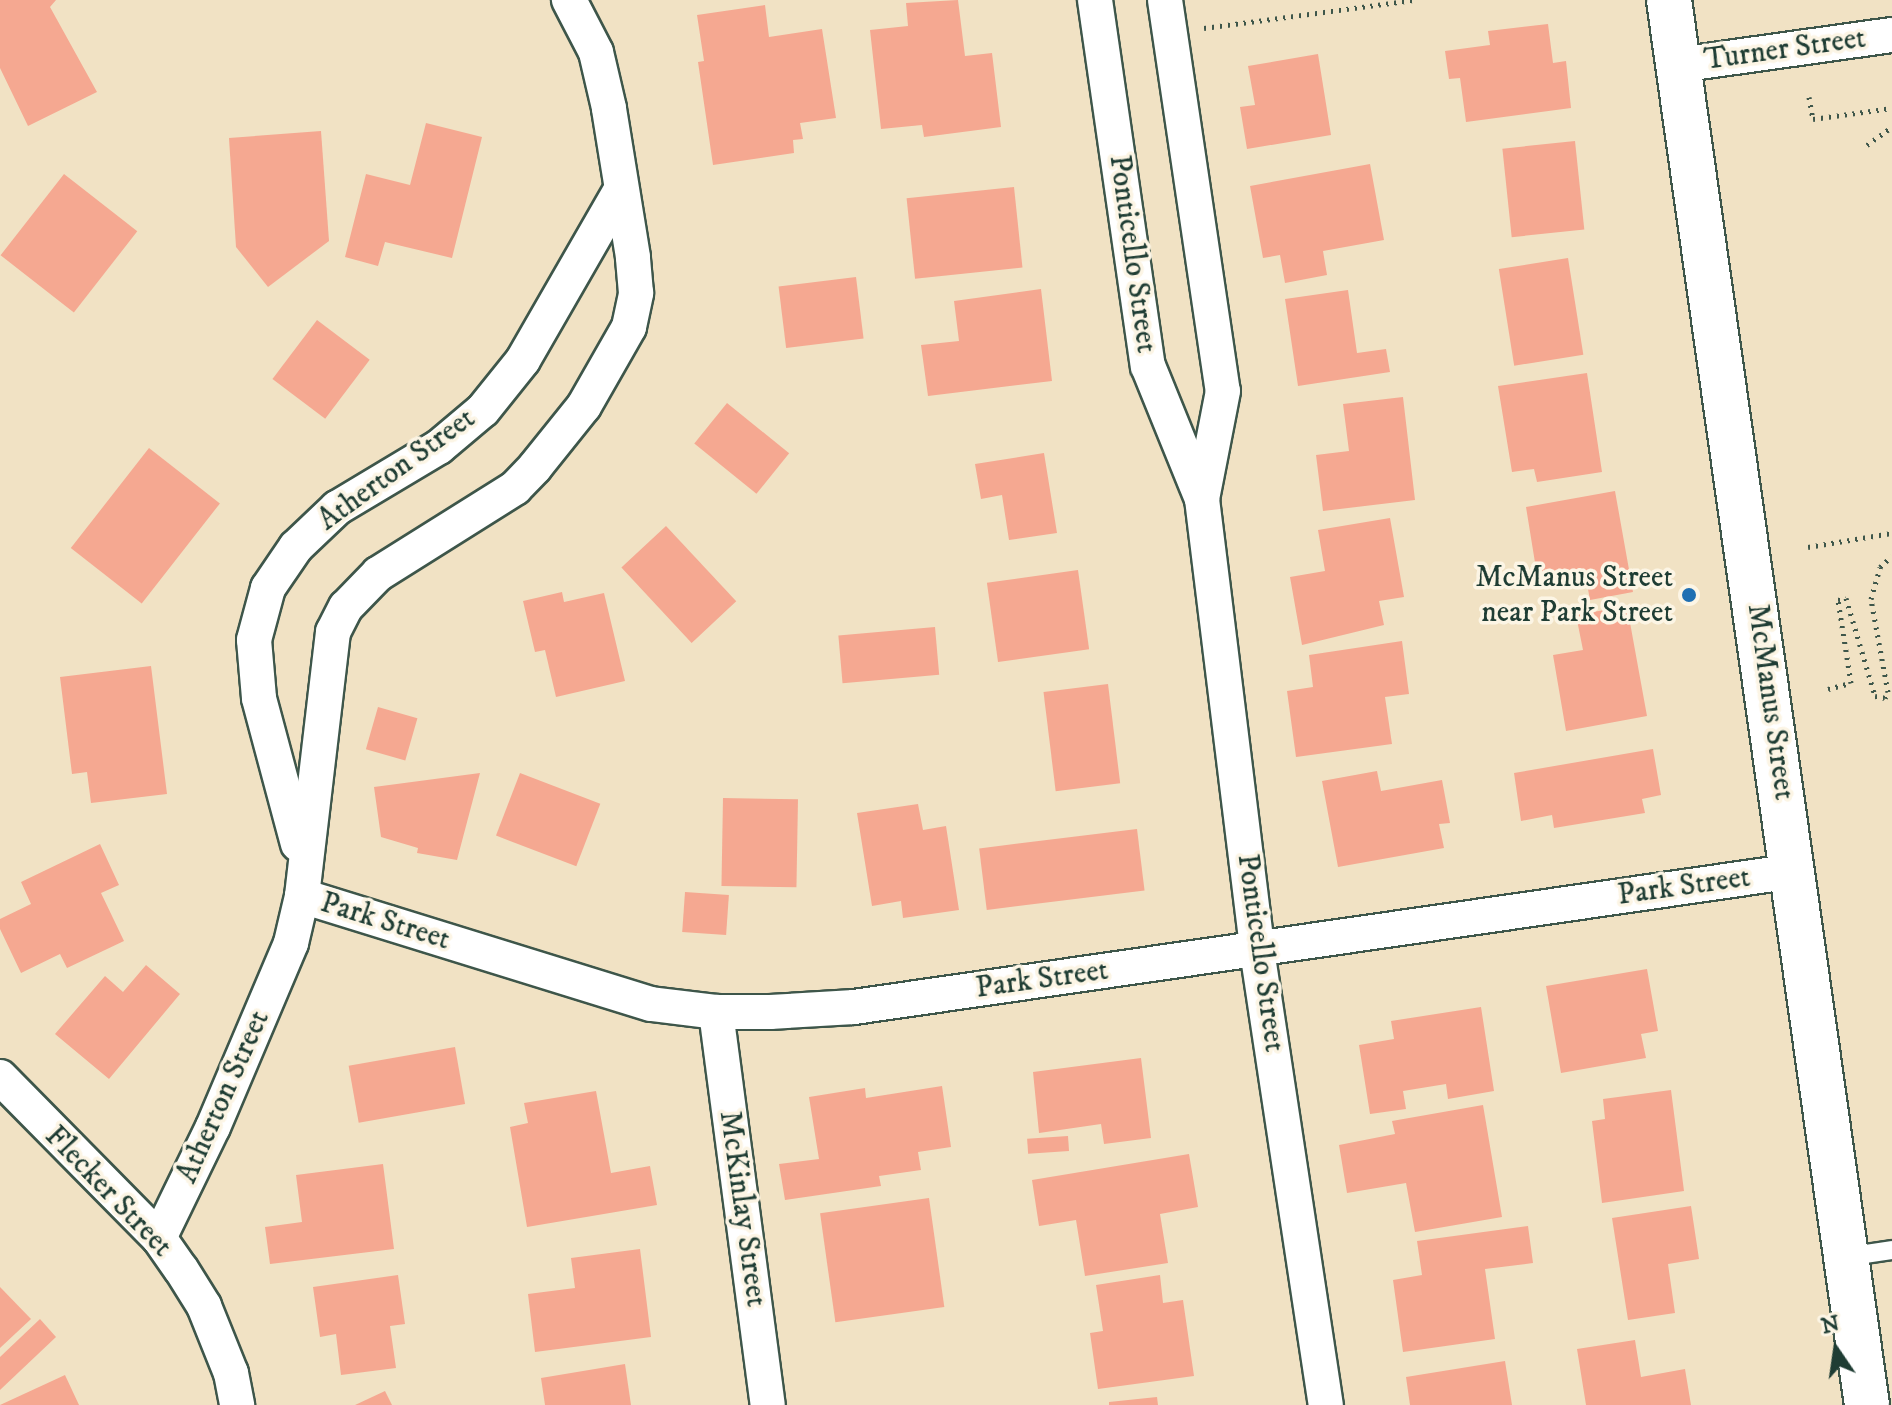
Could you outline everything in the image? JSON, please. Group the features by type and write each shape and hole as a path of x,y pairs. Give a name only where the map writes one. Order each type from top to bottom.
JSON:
{"street":[{"name":"Atherton Street","path":"159,1238 271,992 302,896 303,860 333,632 346,607 378,574 515,488 584,406 629,327 636,293 596,52 569,0"},
{"name":"Ponticello Street","path":"1095,0 1148,366 1202,499 1257,950 1326,1405"},
{"name":"McManus Street","path":"1669,0 1867,1405"},
{"name":"Ponticello Street","path":"1168,16 1223,391 1202,499"},
{"name":"Turner Street","path":"1678,65 1892,35"},
{"name":"Atherton Street","path":"303,860 259,698 254,640 268,588 296,547 337,508 439,447 483,410 523,360 619,193"},
{"name":"Park Street","path":"302,896 651,1004 716,1012 854,1007 1794,871"},
{"name":"McKinlay Street","path":"716,1012 768,1405"},
{"name":"Flecker Street","path":"0,1077 159,1238 204,1306 237,1405"}],"lane":[{"path":"1845,1257 1892,1250"}],"path":[{"path":"1168,16 1413,0"},
{"path":"1809,97 1813,119 1892,108"},
{"path":"1867,145 1892,127"},
{"path":"1808,547 1892,533"},
{"path":"1828,689 1851,683 1838,600 1846,598 1875,696 1885,698 1888,692 1871,599 1880,567 1892,556"}],"building":[{"path":"0,0 56,0 50,7 97,92 28,126 0,68"},
{"path":"958,0 965,56 992,53 1001,127 924,137 922,125 881,129 870,30 908,26 906,3"},
{"path":"765,5 769,37 822,29 836,118 800,123 803,139 793,140 794,153 713,165 698,62 704,61 697,15"},
{"path":"1548,24 1553,63 1566,61 1571,108 1466,122 1460,78 1449,79 1445,51 1490,45 1488,31"},
{"path":"1318,54 1331,135 1247,149 1240,107 1255,105 1248,66"},
{"path":"426,123 482,137 452,258 385,242 378,266 345,257 366,174 410,185"},
{"path":"321,131 329,241 268,287 236,247 229,138"},
{"path":"1575,141 1584,230 1512,237 1502,149"},
{"path":"1370,164 1384,240 1323,251 1327,275 1285,283 1280,255 1263,258 1250,186"},
{"path":"64,174 137,231 74,312 1,255"},
{"path":"1014,187 1022,268 915,279 907,198"},
{"path":"1568,258 1583,355 1514,366 1499,269"},
{"path":"856,277 864,339 786,348 779,287"},
{"path":"1041,289 1052,381 928,396 921,345 959,341 954,301"},
{"path":"1348,290 1357,353 1386,349 1390,372 1298,386 1285,299"},
{"path":"317,320 370,360 325,419 272,379"},
{"path":"1587,373 1602,472 1537,482 1534,469 1512,472 1498,386"},
{"path":"1403,397 1415,500 1323,511 1316,455 1349,451 1343,404"},
{"path":"727,403 789,453 756,494 694,443"},
{"path":"149,448 220,503 142,603 71,548"},
{"path":"1044,453 1057,533 1009,540 1002,495 981,499 975,464"},
{"path":"1615,491 1633,592 1590,600 1585,573 1538,581 1526,507"},
{"path":"1390,518 1404,597 1379,601 1384,625 1302,645 1290,577 1325,571 1318,530"},
{"path":"666,526 736,601 692,643 621,568"},
{"path":"1078,570 1089,649 998,662 987,583"},
{"path":"562,592 564,602 604,593 625,681 556,697 545,650 535,652 523,601"},
{"path":"1627,606 1647,716 1566,731 1553,655 1583,650 1576,615"},
{"path":"935,627 939,675 843,683 838,635"},
{"path":"1402,641 1409,694 1385,697 1392,744 1296,757 1287,691 1313,687 1309,655"},
{"path":"151,666 167,794 91,803 87,772 72,774 60,677"},
{"path":"1108,684 1120,783 1056,791 1043,692"},
{"path":"378,707 417,718 405,761 366,749"},
{"path":"1653,749 1661,795 1642,799 1645,813 1554,828 1552,815 1521,821 1514,773"},
{"path":"1377,771 1381,791 1442,780 1450,823 1439,824 1444,848 1338,867 1322,781"},
{"path":"480,773 457,860 417,853 418,848 381,837 374,787"},
{"path":"520,773 600,804 576,866 496,836"},
{"path":"723,798 798,799 796,887 721,886"},
{"path":"918,804 923,830 946,826 959,910 903,918 901,901 872,906 857,813"},
{"path":"1137,829 1145,891 987,910 979,848"},
{"path":"100,844 119,885 101,893 124,941 67,968 60,954 21,973 0,929 0,919 31,904 21,882"},
{"path":"685,892 729,895 726,935 682,932"},
{"path":"146,965 180,994 109,1079 55,1034 105,976 123,992"},
{"path":"1647,969 1658,1031 1641,1034 1646,1058 1561,1073 1546,986"},
{"path":"1481,1007 1494,1091 1448,1099 1446,1084 1403,1091 1406,1109 1370,1114 1359,1045 1394,1039 1391,1021"},
{"path":"455,1047 465,1104 359,1123 349,1066"},
{"path":"1141,1058 1151,1138 1104,1144 1101,1124 1039,1133 1033,1072"},
{"path":"942,1086 951,1147 918,1152 921,1170 879,1176 881,1186 785,1200 779,1164 819,1159 809,1097 865,1088 866,1098"},
{"path":"1671,1090 1684,1191 1602,1203 1592,1121 1605,1119 1603,1099"},
{"path":"596,1091 611,1173 650,1166 657,1205 527,1227 510,1127 528,1123 524,1103"},
{"path":"1483,1105 1502,1217 1415,1232 1406,1183 1347,1193 1339,1145 1395,1134 1392,1121"},
{"path":"1068,1136 1069,1151 1028,1154 1027,1139"},
{"path":"1189,1154 1198,1207 1160,1214 1168,1263 1085,1276 1076,1220 1039,1226 1032,1180"},
{"path":"383,1164 394,1249 270,1264 265,1227 302,1222 296,1175"},
{"path":"929,1198 944,1307 835,1322 820,1213"},
{"path":"1691,1206 1699,1259 1668,1264 1675,1313 1628,1320 1612,1218"},
{"path":"1528,1226 1533,1263 1485,1269 1495,1339 1403,1352 1393,1280 1422,1275 1417,1241"},
{"path":"640,1249 651,1337 535,1352 528,1294 575,1288 571,1258"},
{"path":"398,1275 405,1324 390,1326 396,1368 341,1375 336,1334 320,1337 313,1287"},
{"path":"1160,1275 1163,1303 1183,1300 1194,1376 1098,1389 1090,1333 1103,1331 1096,1285"},
{"path":"0,1287 31,1319 0,1348"},
{"path":"40,1319 56,1337 0,1390 0,1357"},
{"path":"1635,1340 1641,1377 1685,1369 1691,1405 1586,1405 1577,1349"},
{"path":"1505,1361 1512,1405 1410,1405 1406,1377"},
{"path":"625,1364 631,1405 545,1405 541,1378"},
{"path":"65,1375 79,1405 0,1405"},
{"path":"385,1391 392,1405 355,1405"},
{"path":"1157,1397 1158,1405 1109,1405 1109,1402"}],"place":[{"name":"McManus Street near Park Street","path":"1689,595"}]}
